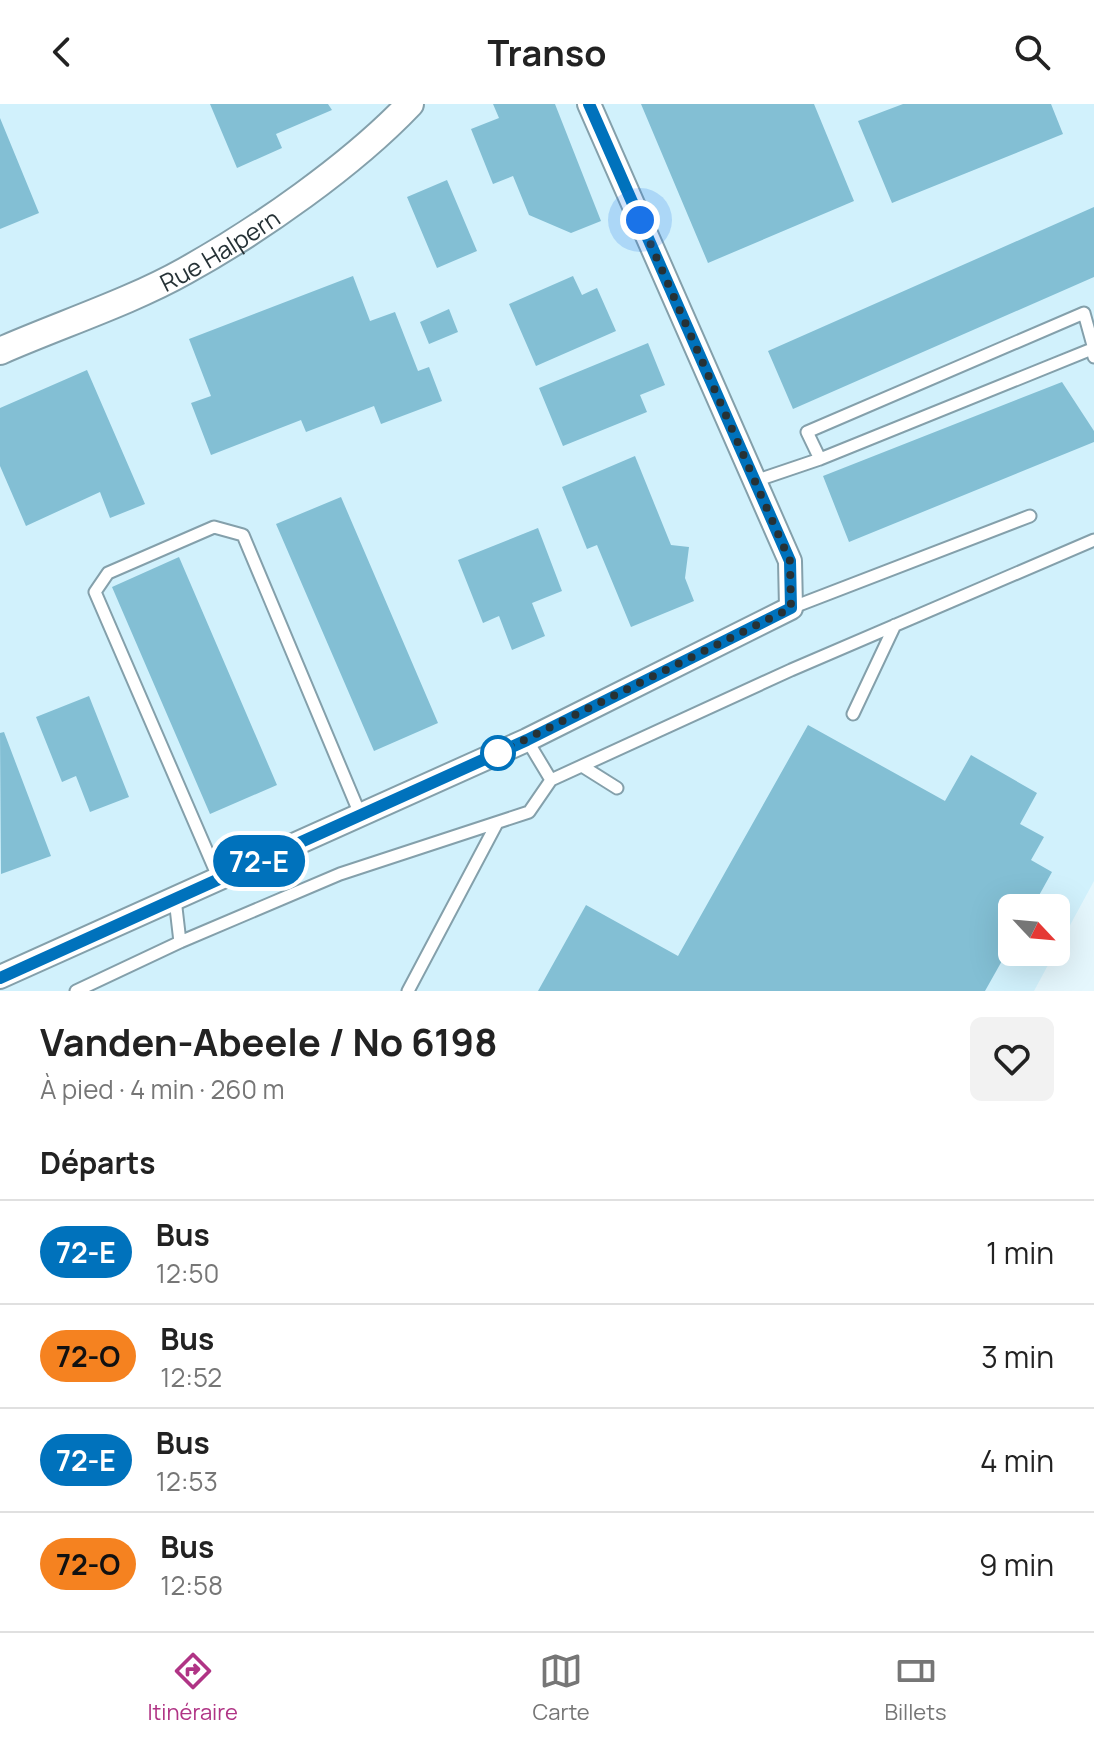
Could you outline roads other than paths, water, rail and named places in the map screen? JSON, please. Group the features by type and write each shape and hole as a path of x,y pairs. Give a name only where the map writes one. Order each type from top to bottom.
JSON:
{"street":[{"name":"Rue Halpern","path":"0,351 184,272 286,207 410,104"},
{"path":"0,977 527,740 791,608 790,561 589,104"}],"lane":[{"path":"755,481 820,459 1093,352 1089,312 807,432 820,459"},
{"path":"791,608 1030,516"},
{"path":"219,879 95,592 108,573 214,527 243,535 360,814"},
{"path":"76,991 180,942 340,874 529,812 551,780 895,625 1094,540"},
{"path":"853,714 895,625"},
{"path":"527,740 551,780"},
{"path":"582,766 617,788"},
{"path":"408,991 496,825"},
{"path":"175,899 180,942"}]}
